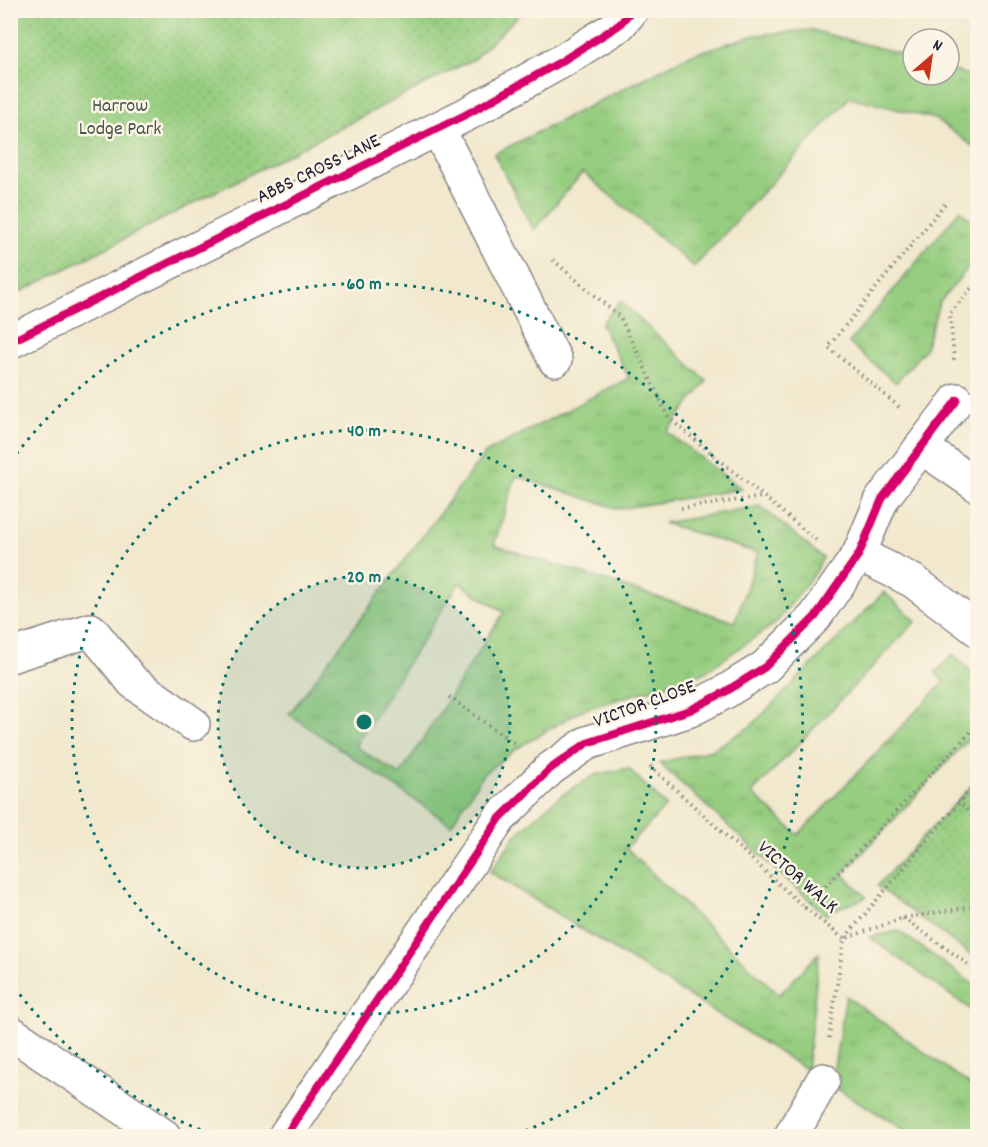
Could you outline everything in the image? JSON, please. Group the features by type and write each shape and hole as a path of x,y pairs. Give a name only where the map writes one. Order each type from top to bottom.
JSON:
{"street":[{"name":"ABBS CROSS LANE","path":"10,342 438,129 562,61 619,25 632,10"},
{"path":"438,129 555,360"},
{"name":"VICTOR CLOSE","path":"285,1137 500,818 550,769 587,743 690,710 765,667 814,617 854,561 882,499 957,400"},
{"path":"926,440 978,486"},
{"path":"854,561 913,581 978,630"},
{"path":"10,656 90,630 133,682 193,724"},
{"path":"10,1032 164,1137"},
{"path":"791,1137 823,1080"}],"path":[{"path":"926,440 828,347 947,201"},
{"path":"552,259 620,317 669,418 764,497 854,561"},
{"path":"957,400 950,313 978,281"},
{"path":"681,508 764,497"},
{"path":"449,697 550,769"},
{"path":"805,908 978,724"},
{"path":"823,1080 844,939 978,780"},
{"path":"958,801 978,820"},
{"path":"903,918 978,971"}],"green space":[{"name":"Harrow Lodge Park","path":"11,10 523,11 474,59 11,297"},
{"path":"812,30 901,54 901,87 961,87 961,73 977,78 977,149 935,119 850,97 694,267 583,172 534,230 494,154 690,55 755,35"},
{"path":"960,210 977,225 977,257 939,303 925,349 896,383 849,343"},
{"path":"620,301 707,381 667,432 742,489 619,509 516,476 494,545 735,622 758,553 664,523 760,506 823,558 814,574 777,622 702,674 582,710 519,747 483,774 451,825 289,714 485,453 629,378 601,324","holes":["459,583 504,612 400,775 355,746"]},
{"path":"884,592 916,621 752,793 798,835 944,682 935,673 953,654 977,677 977,730 843,874 866,897 826,915 659,763 712,750 750,727"},
{"path":"628,768 666,806 626,848 779,995 819,953 807,1070 490,872 516,835 560,796 595,775"},
{"path":"977,780 977,959 877,886"},
{"path":"899,931 977,987 977,1014 869,937"},
{"path":"846,996 977,1090 977,1136 915,1136 831,1085"}],"cycle path":[{"path":"10,342 467,114 562,61 619,25 632,10"},
{"path":"285,1136 500,818 550,769 587,743 690,710 765,667 815,617 859,554 882,499 957,400"}]}
